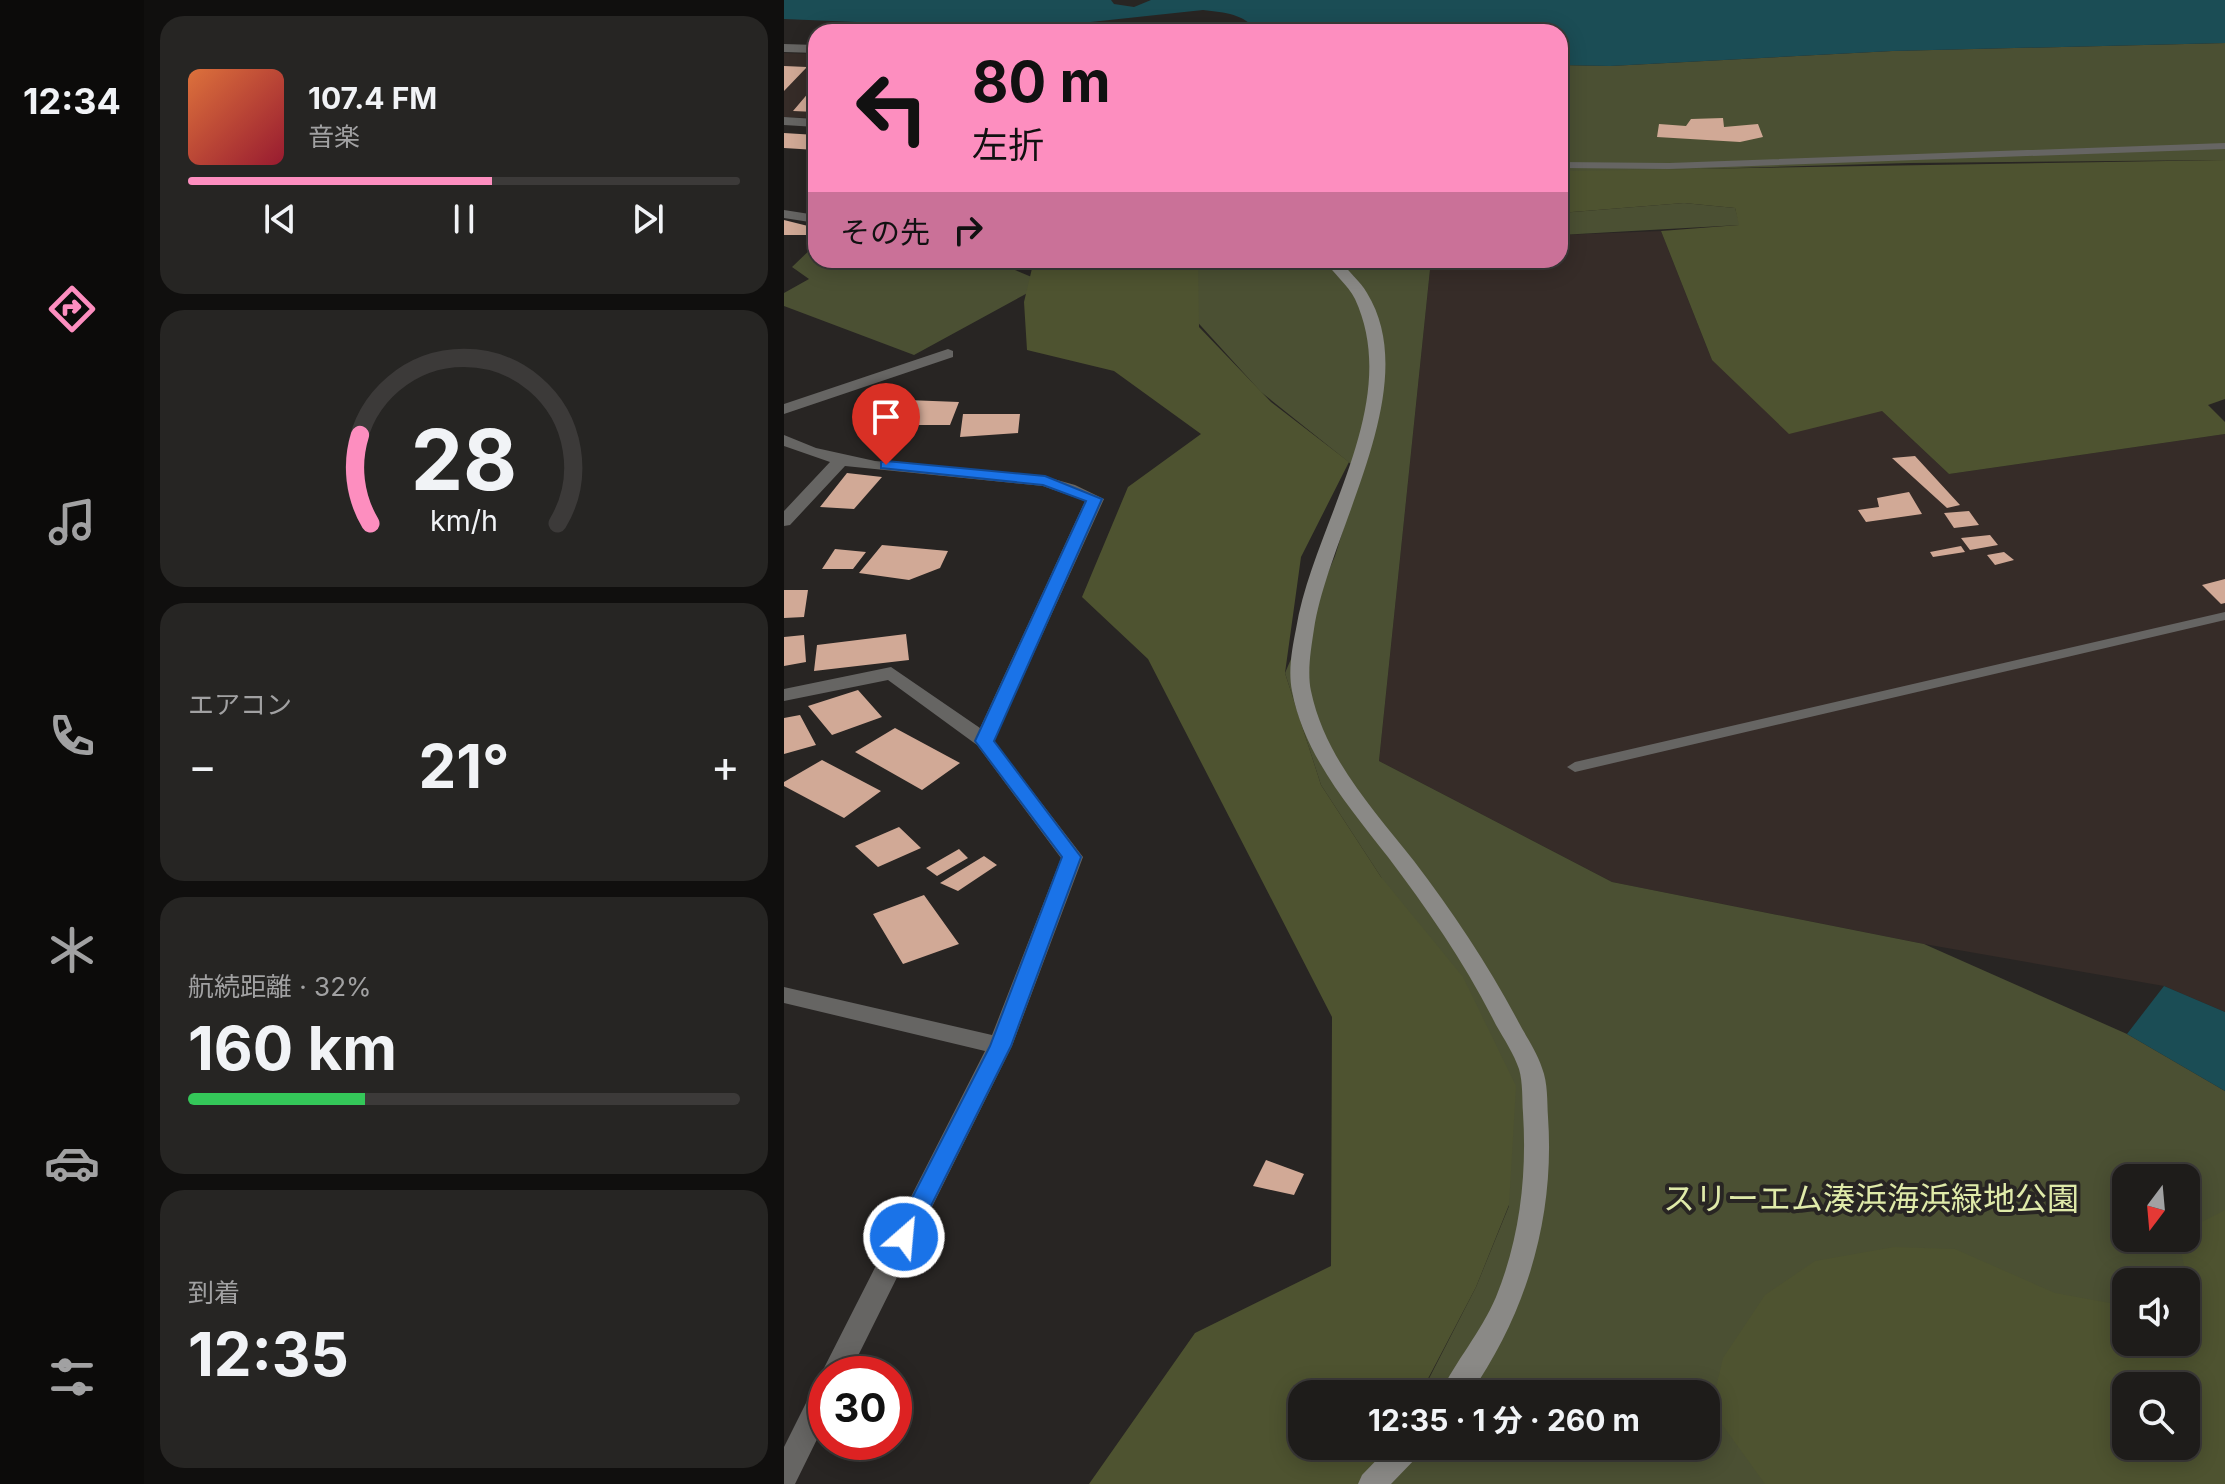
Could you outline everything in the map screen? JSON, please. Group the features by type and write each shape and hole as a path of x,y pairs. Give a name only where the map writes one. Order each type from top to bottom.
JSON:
{"street":[{"path":"784,48 808,49"},
{"path":"784,121 808,122"},
{"path":"784,214 808,218"},
{"path":"1340,268 1366,306 1380,346 1381,374 1353,478 1312,587 1301,655 1301,689 1331,764 1416,880 1497,1004 1531,1070 1539,1136 1535,1210 1518,1271 1478,1358 1463,1380"},
{"path":"784,409 948,354"},
{"path":"784,440 805,452 907,469 1045,481 1095,499 984,741"},
{"path":"784,521 843,458"},
{"path":"784,695 891,673 984,741 1072,857 1000,1046 844,1356"},
{"path":"784,995 1000,1046"},
{"path":"784,1476 808,1428"},
{"path":"1372,1484 1395,1460"}],"lane":[{"path":"1568,165 1669,166 2225,146"},
{"path":"1575,767 2225,616"}],"shaded area":[{"path":"784,53 808,54 808,118 784,117"},
{"path":"1661,231 1712,360 1882,411 1949,474 2225,434 2225,1012 2164,986 1924,944 1612,882 1379,761 1430,268 1568,268 1568,235"}],"green space":[{"path":"2225,43 2225,160 1909,163 1568,173 1568,65 1610,66 1892,51"},
{"path":"2225,160 2225,399 2208,405 2225,422 2225,434 1949,474 1882,411 1789,434 1712,360 1661,231 1739,225 1735,208 1684,203 1568,212 1570,171"},
{"path":"1684,203 1735,208 1740,225 1568,235 1568,212"},
{"path":"808,252 808,268 1010,268 1046,283 914,355 784,306 784,293 809,279 792,267"},
{"path":"1032,268 1198,268 1199,327 1271,402 1349,462 1301,557 1285,673 1321,785 1381,877 1463,977 1516,1086 1509,1205 1476,1287 1427,1380 1288,1380 1288,1460 1386,1460 1373,1484 1089,1484 1195,1333 1331,1266 1332,1017 1148,659 1082,597 1128,487 1201,434 1114,371 1027,350 1024,302"},
{"name":"スリーエム湊浜海浜緑地公園","path":"1148,268 1430,268 1379,761 1612,882 1924,944 2127,1034 2225,1091 2225,1484 1373,1484 1386,1460 1720,1460 1720,1380 1428,1380 1476,1287 1509,1206 1381,877 1321,785 1285,673 1335,556 1361,472 1261,392"},
{"path":"2225,1210 2225,1484 1765,1484 1720,1422 1718,1380 1723,1358 1765,1295 1815,1261 1894,1247 1955,1249 2055,1293 2112,1303 2112,1356 2200,1356 2200,1268 2185,1268 2181,1252 2200,1252 2200,1223"}],"water":[{"path":"784,0 1111,0 1114,4 1134,7 1151,0 2225,0 2225,43 1892,51 1610,66 1568,65 1568,24 1250,24 1227,13 1203,10 1072,24 881,24 784,19"},
{"path":"2164,986 2225,1012 2225,1091 2127,1034"}],"building":[{"path":"784,66 807,67 784,91"},
{"path":"808,93 808,112 793,111"},
{"path":"1723,118 1724,127 1758,124 1763,137 1740,142 1657,137 1659,124 1686,126 1691,119"},
{"path":"784,133 808,134 808,150 784,148"},
{"path":"784,220 808,226 808,235 784,235"},
{"path":"907,400 959,402 950,425 894,425"},
{"path":"963,414 1020,414 1018,433 960,437"},
{"path":"1915,456 1960,505 1947,508 1892,458"},
{"path":"847,473 882,477 854,509 820,507"},
{"path":"1909,492 1922,514 1866,522 1858,510 1879,507 1877,498"},
{"path":"1969,511 1979,525 1954,528 1944,513"},
{"path":"1990,535 1998,545 1970,550 1961,538"},
{"path":"882,545 948,551 940,568 909,580 859,573"},
{"path":"1961,546 1965,552 1933,557 1930,552"},
{"path":"835,549 866,552 853,569 822,569"},
{"path":"2004,552 2014,560 1995,565 1987,555"},
{"path":"2225,579 2225,603 2221,604 2202,585"},
{"path":"784,590 808,590 804,617 784,618"},
{"path":"906,634 909,660 814,671 817,645"},
{"path":"804,635 806,662 784,666 784,637"},
{"path":"858,690 882,717 832,735 808,706"},
{"path":"800,715 816,745 784,754 784,718"},
{"path":"895,728 960,763 922,790 855,752"},
{"path":"822,760 881,791 844,818 784,786 784,782"},
{"path":"899,827 921,848 878,867 855,846"},
{"path":"959,849 968,858 937,876 926,868"},
{"path":"984,856 997,865 958,891 940,883"},
{"path":"924,895 959,944 903,964 873,914"},
{"path":"1266,1160 1304,1174 1294,1195 1253,1186"}],"route":[{"path":"886,465 1045,481 1095,499 984,741 1072,857 1000,1046 904,1237"}]}
